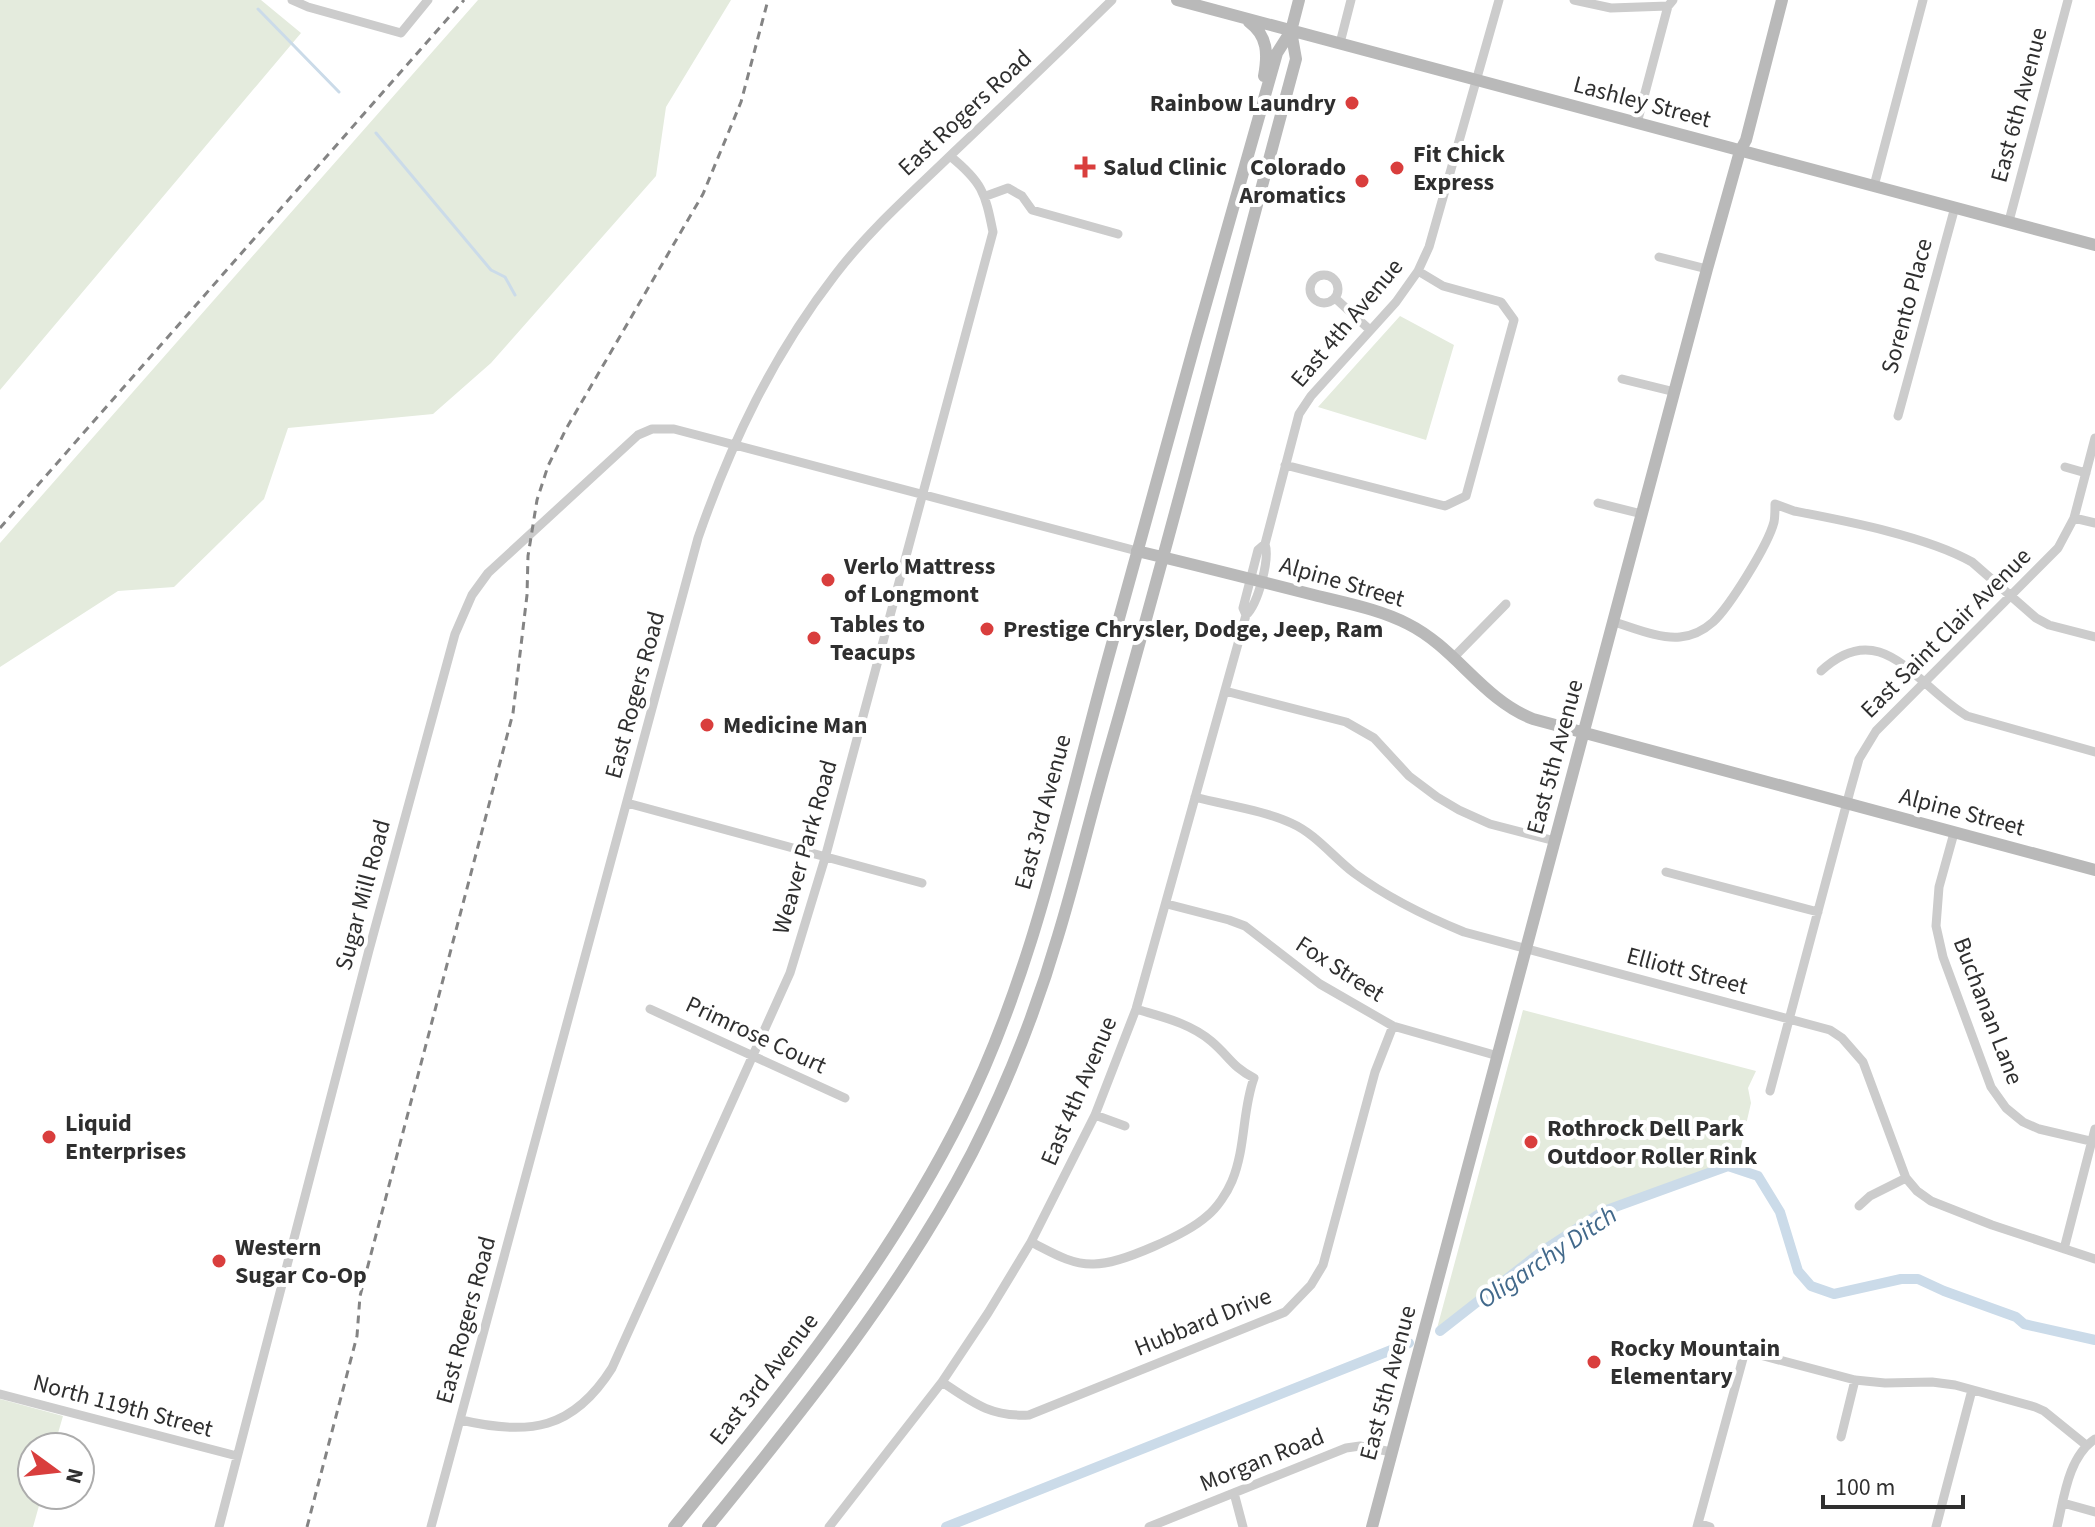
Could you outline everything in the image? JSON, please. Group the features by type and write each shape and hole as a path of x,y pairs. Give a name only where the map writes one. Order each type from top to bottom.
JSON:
{"main road":[{"name":"Lashley Street","path":"1177,0 2095,245"},
{"name":"East 3rd Avenue","path":"674,1527 836,1324 868,1277 921,1193 962,1115 1005,1014 1031,941 1277,53 1291,31 1299,0"},
{"name":"East 5th Avenue","path":"1372,1527 1707,269 1740,151 1746,140 1781,0"},
{"path":"1243,18 1264,38 1267,55 1255,110 1255,131"},
{"name":"East 3rd Avenue","path":"708,1527 813,1393 896,1279 942,1207 983,1129 1020,1046 1051,961 1165,558 1296,59 1291,31"},
{"name":"Alpine Street","path":"1137,551 1398,619 1431,637 1508,708 1533,719 2095,870"}],"street":[{"path":"292,0 401,33 428,0"},
{"name":"East Rogers Road","path":"431,1527 698,538 733,444 777,359 834,276 899,202 1112,0"},
{"path":"1340,43 1351,0"},
{"name":"East 4th Avenue","path":"829,1527 942,1382 1031,1242 1095,1115 1136,1009 1167,904 1246,615 1243,608 1255,580 1258,550 1265,544 1299,414 1311,396 1396,302 1418,271 1429,247 1499,0"},
{"path":"1574,0 1611,8 1671,3 1637,123"},
{"path":"1874,186 1923,0"},
{"name":"East 6th Avenue","path":"2009,221 2068,0"},
{"name":"Weaver Park Road","path":"461,1420 500,1426 550,1423 582,1406 602,1385 795,961 993,232 986,196 971,173 950,156"},
{"path":"986,196 1008,188 1022,196 1032,210 1118,234"},
{"name":"Sorento Place","path":"1898,416 1955,207"},
{"path":"1659,257 1707,269"},
{"path":"1285,465 1445,506 1466,496 1514,320 1501,302 1443,286 1418,271"},
{"path":"1335,298 1370,330"},
{"path":"1622,379 1675,392"},
{"name":"Sugar Mill Road","path":"219,1527 403,820 455,634 466,605 488,573 638,435 652,429 674,429 733,444"},
{"name":"East Saint Clair Avenue","path":"1770,1091 1846,804 1866,745 1876,731 2058,548 2074,518 2095,438"},
{"name":"Alpine Street","path":"733,444 1137,551"},
{"path":"2065,467 2086,473"},
{"path":"1598,503 1642,514"},
{"path":"1614,622 1669,637 1696,633 1710,624 1723,611 1767,541 1774,522 1775,504 1935,545 1972,562 2036,618 2049,625 2095,637"},
{"path":"2074,518 2095,523"},
{"path":"1454,657 1506,604"},
{"path":"1821,671 1835,658 1871,648 1898,660 1949,706 1967,716 2095,752"},
{"path":"1225,691 1346,722 1374,738 1409,776 1459,810 1490,824 1555,841"},
{"name":"Elliott Street","path":"1195,797 1289,822 1306,831 1352,872 1389,897 1464,932 1830,1030 1858,1055 1906,1178 1917,1191 1931,1201 1992,1225 2095,1259"},
{"path":"627,803 922,883"},
{"name":"Buchanan Lane","path":"1954,833 1939,887 1936,926 1943,957 1991,1087 2006,1108 2023,1122 2093,1142"},
{"path":"1666,872 1818,912"},
{"name":"Fox Street","path":"1167,904 1245,926 1320,984 1393,1026 1498,1056"},
{"name":"Primrose Court","path":"650,1009 845,1098"},
{"path":"1031,1242 1076,1263 1111,1262 1178,1236 1207,1216 1232,1181 1254,1078 1237,1069 1211,1041 1193,1028 1136,1009"},
{"name":"Hubbard Drive","path":"942,1382 982,1409 1029,1415 1285,1312 1311,1285 1323,1265 1375,1072 1393,1026"},
{"path":"1095,1115 1125,1126"},
{"path":"2064,1249 2095,1129"},
{"path":"1859,1206 1870,1196 1906,1178"},
{"path":"1710,1527 1698,1525 1745,1351 1855,1380 1932,1382 2044,1411 2091,1442 2070,1475 2057,1527"},
{"path":"1841,1437 1855,1380"},
{"path":"1936,1527 1972,1390"},
{"name":"North 119th Street","path":"0,1394 237,1456"},
{"name":"Morgan Road","path":"1149,1527 1346,1448 1360,1446 1392,1452"},
{"path":"1234,1493 1243,1527"},
{"path":"2063,1503 2095,1512"}],"shaded area":[{"path":"0,0 261,0 301,33 0,390"},
{"path":"478,0 731,0 666,107 656,176 491,363 433,414 288,428 264,499 174,587 118,591 0,667 0,543"},
{"path":"1400,316 1454,345 1426,440 1318,407"},
{"path":"1523,1010 1756,1071 1748,1088 1751,1103 1736,1168 1727,1166 1604,1211 1541,1252 1436,1332"},
{"path":"0,1399 63,1416 59,1431 16,1431 16,1511 38,1511 33,1527 0,1527"}],"waterway":[{"path":"258,9 339,92"},
{"path":"376,133 491,270 505,277 515,295"},
{"name":"Oligarchy Ditch","path":"1440,1331 1541,1252 1604,1211 1728,1166 1758,1176 1780,1212 1798,1271 1811,1286 1834,1294 1901,1279 1918,1279 2016,1317 2024,1324 2095,1340"},
{"name":"Oligarchy Ditch","path":"946,1527 1409,1343"}],"railway":[{"path":"0,528 464,0"},
{"path":"307,1527 357,1336 360,1296 513,713 527,595 528,556 537,500 548,466 566,429 703,194 741,102 768,0"}],"place":[{"name":"Rainbow Laundry","path":"1352,103"},
{"name":"Salud Clinic","path":"1085,167"},
{"name":"Fit Chick Express","path":"1397,168"},
{"name":"Colorado Aromatics","path":"1362,181"},
{"name":"Verlo Mattress of Longmont","path":"828,580"},
{"name":"Prestige Chrysler, Dodge, Jeep, Ram","path":"987,629"},
{"name":"Tables to Teacups","path":"814,638"},
{"name":"Medicine Man","path":"707,725"},
{"name":"Liquid Enterprises","path":"49,1137"},
{"name":"Rothrock Dell Park Outdoor Roller Rink","path":"1531,1142"},
{"name":"Western Sugar Co-Op","path":"219,1261"},
{"name":"Rocky Mountain Elementary","path":"1594,1362"}]}
